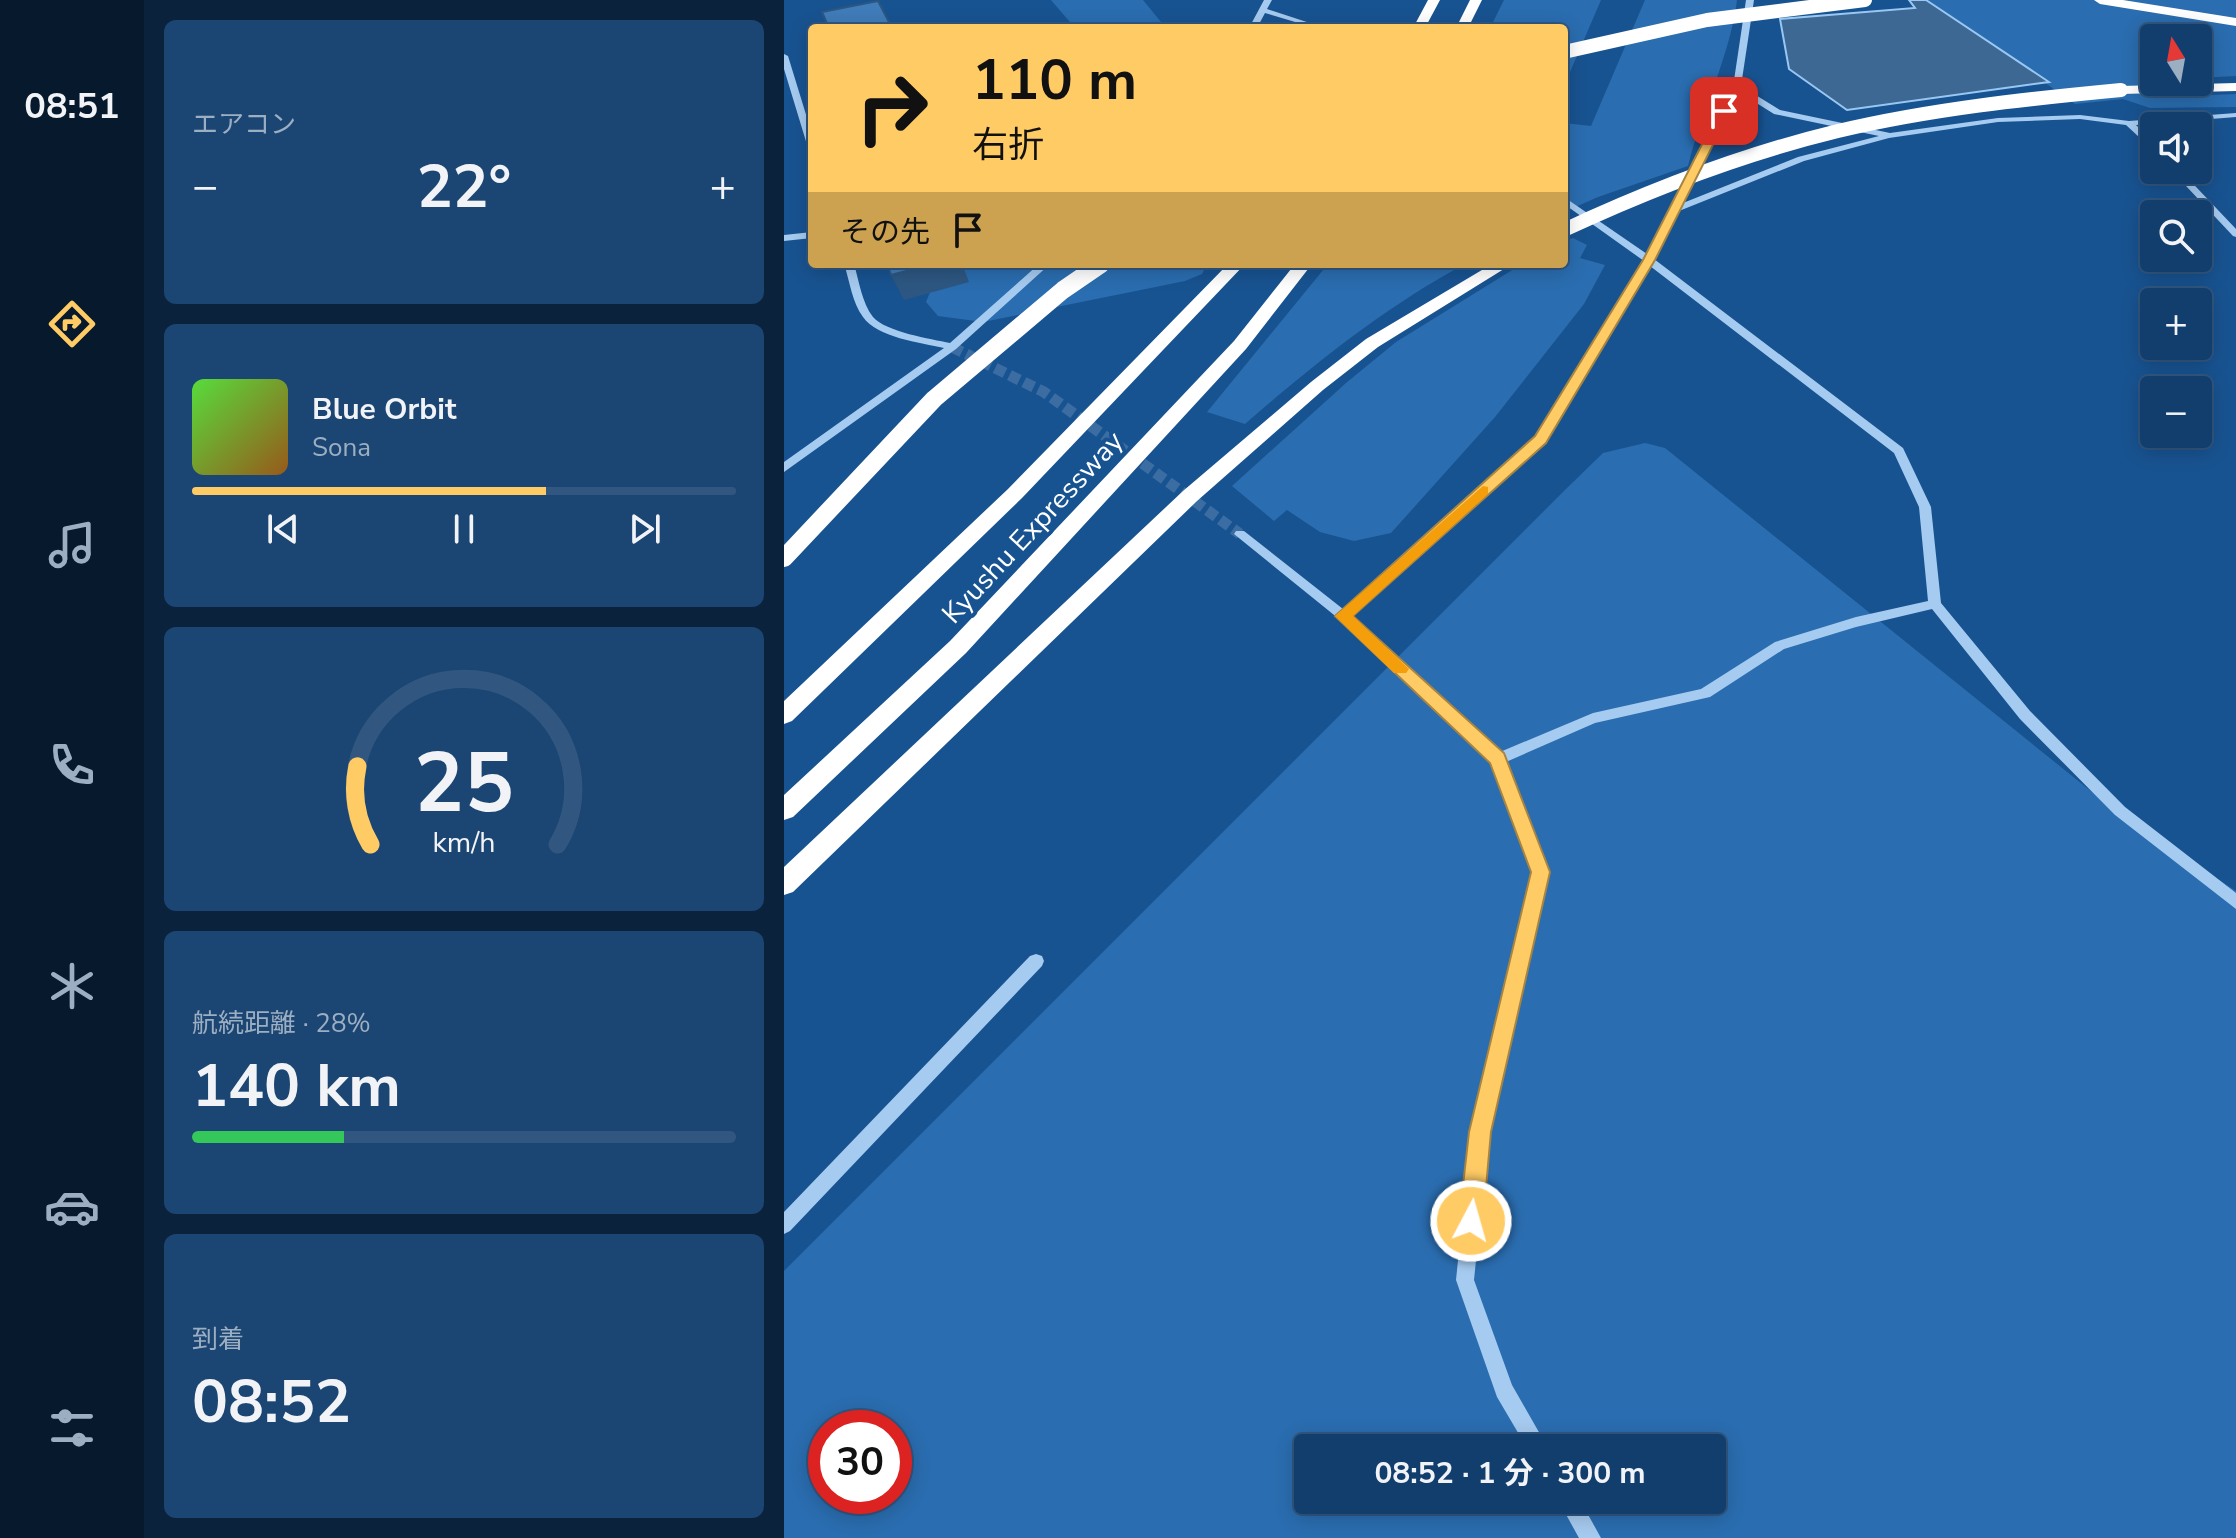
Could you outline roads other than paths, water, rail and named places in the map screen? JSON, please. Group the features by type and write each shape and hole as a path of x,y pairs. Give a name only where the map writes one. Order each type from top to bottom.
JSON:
{"highway":[{"path":"1421,24 1434,0"},
{"path":"1464,24 1476,0"},
{"path":"1568,51 1707,20 1865,0"},
{"path":"2100,0 2236,22"},
{"path":"1568,228 1706,169 1838,131 1952,109 2121,90 2236,87"},
{"path":"784,558 934,399 1063,290 1095,268"},
{"name":"Kyushu Expressway","path":"784,715 891,617 1062,449 1233,268"},
{"name":"Kyushu Expressway","path":"784,810 958,647 1240,345 1301,268"},
{"path":"784,884 1190,496 1317,386 1372,343 1497,268"}],"street":[{"path":"1255,24 1268,0"},
{"path":"1343,616 1540,440 1649,260 1737,87 1750,0"},
{"path":"1264,10 1309,24"},
{"path":"784,56 808,135"},
{"path":"1737,87 1777,112 1890,136"},
{"path":"1675,209 1801,159 1890,136 1998,120 2080,117 2129,123 2236,115"},
{"path":"2129,123 2140,134"},
{"path":"2188,184 2236,234"},
{"path":"1568,203 1649,260 1899,451 1925,507 1935,604 2025,715 2120,811 2236,902"},
{"path":"784,238 808,235"},
{"path":"850,268 864,308 874,324 911,338 952,347"},
{"path":"784,468 952,347 1041,268"},
{"path":"1240,534 1343,616 1498,759 1541,872 1480,1132 1465,1280 1504,1390 1530,1434"},
{"path":"1498,759 1593,718 1705,693 1780,645 1856,622 1935,604"},
{"path":"784,1225 1036,961"},
{"path":"1576,1514 1591,1538"}],"tunnel":[{"path":"952,347 1044,392 1240,534"}]}
